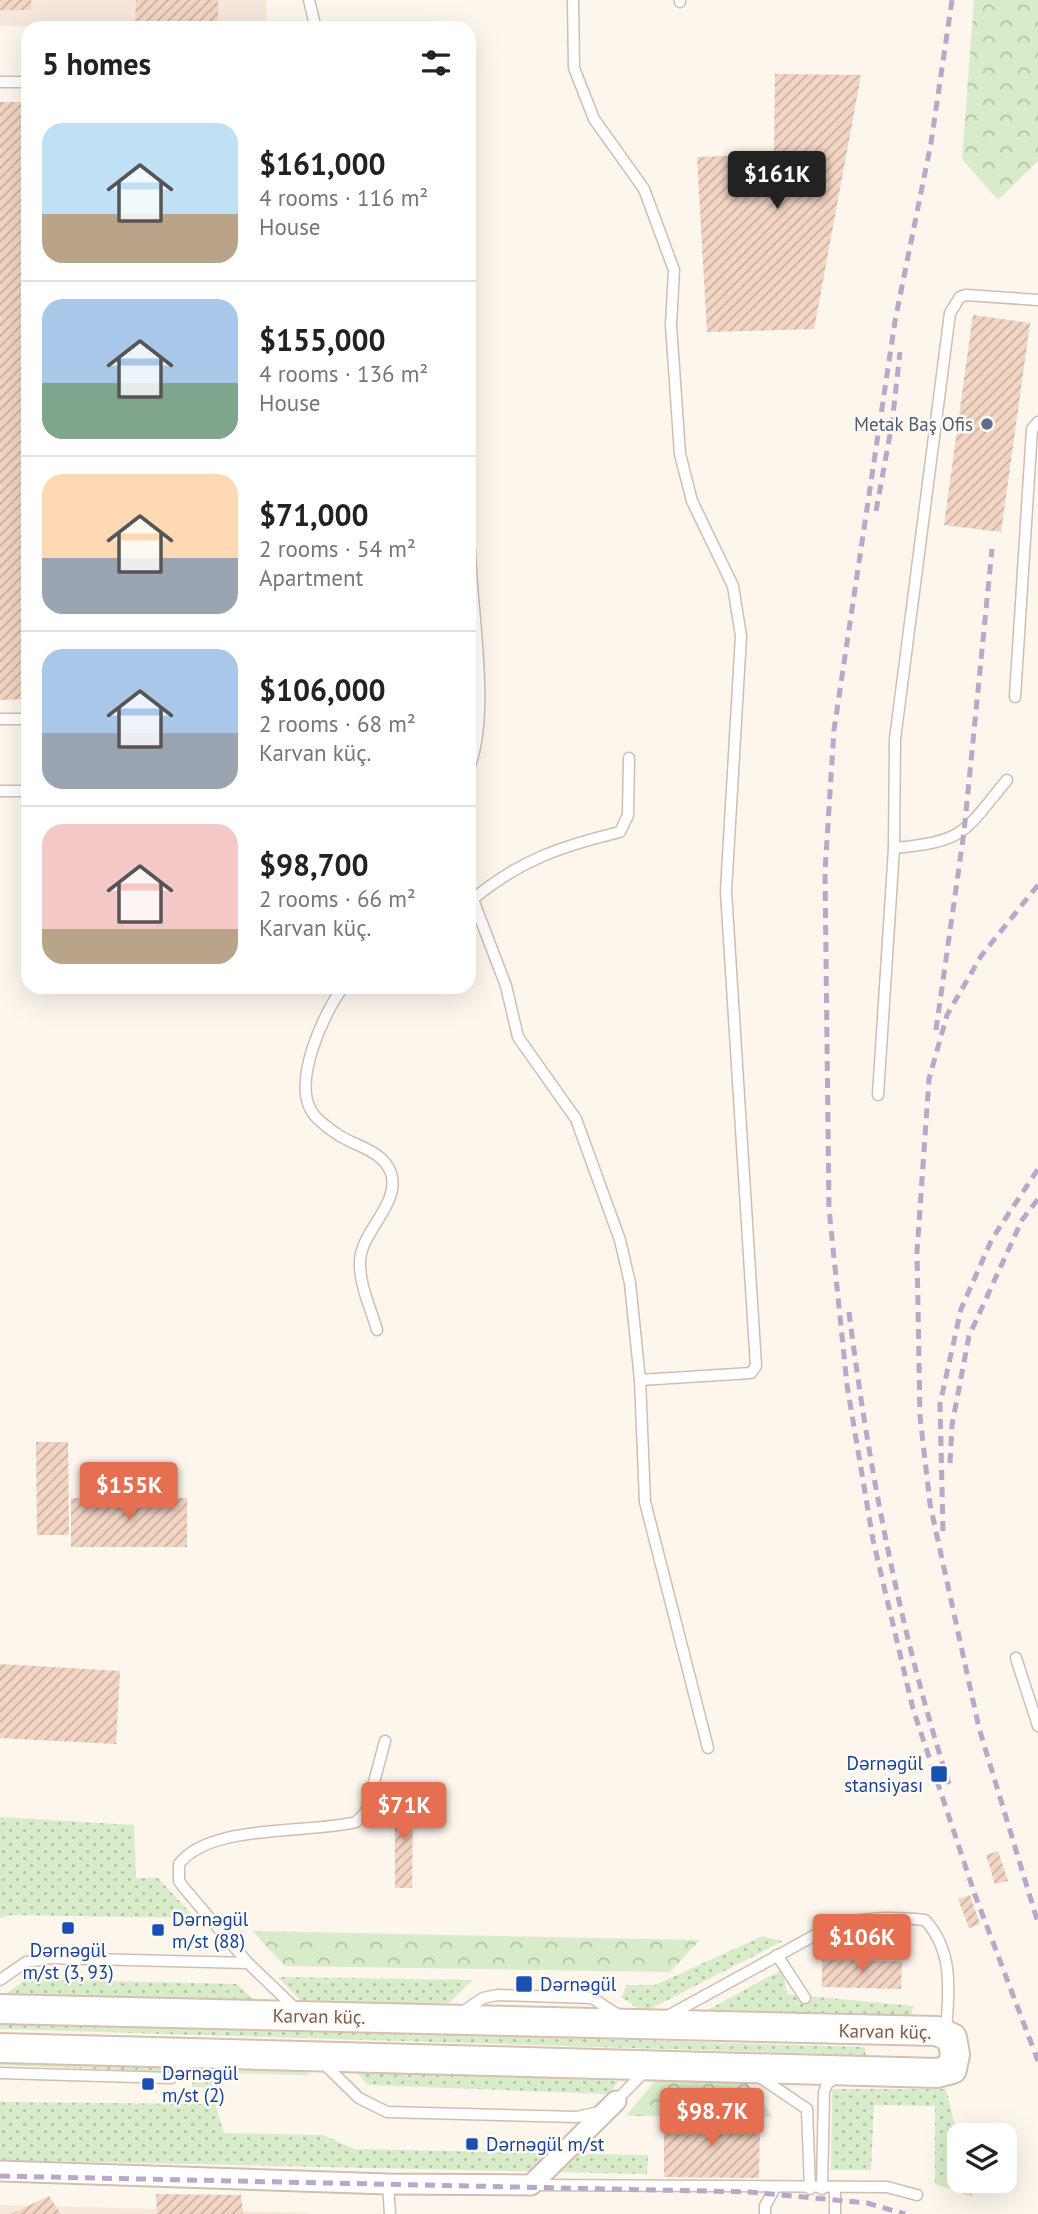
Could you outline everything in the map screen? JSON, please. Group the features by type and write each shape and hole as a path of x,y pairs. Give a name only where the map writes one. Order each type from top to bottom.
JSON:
{"street":[{"name":"Karvan küç.","path":"0,2009 946,2033 955,2046 952,2069 937,2073 314,2054 0,2048"},
{"path":"881,2071 882,2031"},
{"path":"0,2171 388,2184 531,2185 616,2101"}],"lane":[{"path":"309,0 314,21"},
{"path":"573,0 574,68 594,119 644,189 674,270 671,325 680,454 692,501 733,586 741,636 726,891 756,1366 751,1373 640,1380"},
{"path":"0,82 21,82"},
{"path":"878,1095 894,848 893,757 950,313 960,297 967,295 1038,300"},
{"path":"1015,696 1032,429 1038,422"},
{"path":"476,645 476,750"},
{"path":"0,719 21,719"},
{"path":"476,891 549,851 620,832 628,815 629,758"},
{"path":"894,848 950,840 964,832 1007,780"},
{"path":"0,791 21,790"},
{"path":"476,907 506,986 518,1037 576,1119 620,1240 630,1283 640,1380 645,1502 708,1748"},
{"path":"340,994 311,1051 304,1087 312,1112 339,1135 380,1156 391,1173 391,1190 364,1245 360,1262 377,1330"},
{"path":"1016,1658 1038,1726"},
{"path":"302,2015 248,1963 184,1888 179,1881 179,1864 195,1850 235,1836 356,1822 366,1812 385,1741"},
{"path":"641,2024 847,1920 898,1917 925,1920 936,1932 950,1978 946,2033"},
{"path":"777,1955 806,1998"},
{"path":"0,1980 26,1962 50,1958 248,1963"},
{"path":"0,2073 172,2078 198,2053"},
{"path":"314,2054 359,2098 387,2112 577,2117 604,2110 650,2066"},
{"path":"746,2069 807,2109 810,2189"},
{"path":"822,2189 824,2092 827,2084 843,2071"},
{"path":"388,2184 390,2214"},
{"path":"531,2185 887,2188 916,2195"},
{"path":"765,2214 775,2188"},
{"path":"835,2189 835,2214"}],"shaded area":[{"path":"0,0 266,0 267,21 21,21 21,26 0,26"},
{"path":"0,2205 310,2213 310,2214 0,2214"}],"green space":[{"path":"974,0 1038,0 1038,161 998,200 962,159"},
{"path":"0,1817 134,1825 136,1878 158,1878 195,1918 11,1915 0,1918"},
{"path":"252,1931 700,1940 670,1972 285,1966"},
{"path":"763,1936 783,1941 644,2012 621,1997 627,1985 655,1985"},
{"path":"783,1969 787,1994 913,2006 910,2021 700,2014"},
{"path":"278,1977 473,1980 449,2003 303,2003"},
{"path":"26,1979 237,1984 260,2005 2,1997"},
{"path":"0,2021 865,2047 866,2055 0,2029"},
{"path":"0,2060 177,2067 171,2072 0,2065"},
{"path":"193,2067 304,2069 311,2075 222,2073 221,2088 192,2087"},
{"path":"354,2070 619,2081 608,2094 368,2085"},
{"path":"658,2077 745,2080 773,2117 626,2116"},
{"path":"832,2089 946,2089 954,2123 947,2123 947,2188 935,2184 935,2106 874,2105 871,2170 831,2170"},
{"path":"0,2102 215,2104 224,2133 323,2135 354,2149 648,2155 647,2174 0,2160"}],"building":[{"path":"0,0 31,0 31,10 0,10"},
{"path":"136,0 218,0 218,21 135,21"},
{"path":"775,74 861,75 814,329 707,332 697,157 774,154"},
{"path":"0,102 21,102 21,699 0,700"},
{"name":"Metak Baş Ofis","path":"973,315 1030,323 1001,532 944,525"},
{"path":"36,1442 68,1442 69,1535 37,1535"},
{"path":"71,1498 187,1498 187,1547 71,1547"},
{"path":"0,1664 120,1671 116,1744 0,1738"},
{"path":"395,1797 413,1797 412,1888 395,1888"},
{"path":"998,1851 1008,1881 995,1884 986,1855"},
{"path":"970,1895 980,1924 969,1928 958,1899"},
{"path":"822,1960 902,1961 901,1989 822,1987"},
{"path":"664,2118 760,2119 759,2178 664,2177"},
{"path":"156,2194 241,2195 243,2214 157,2214"},
{"path":"49,2196 61,2214 11,2214"}],"railway":[{"path":"952,0 931,143 895,321 834,730 825,871 829,1209 847,1385 873,1540 913,1709 975,1895 1038,2061"},
{"path":"876,511 892,424 900,352"},
{"path":"936,1030 964,832 992,549"},
{"path":"1038,885 981,956 947,1015 929,1079 917,1252 920,1416 930,1504 979,1728 1038,1923"},
{"path":"943,1531 940,1404 961,1309 992,1239 1038,1169"},
{"path":"950,1463 952,1425 969,1336 1022,1220 1038,1199"},
{"path":"849,1312 866,1431 888,1551 931,1727 949,1784"},
{"path":"0,2176 750,2192 867,2203 905,2214"}],"place":[{"name":"Metak Baş Ofis","path":"987,424"},
{"name":"Dərnəgül stansiyası","path":"939,1774"},
{"name":"Dərnəgül m/st (3, 93)","path":"68,1928"},
{"name":"Dərnəgül m/st (88)","path":"158,1930"},
{"name":"Dərnəgül","path":"524,1984"},
{"name":"Dərnəgül m/st (2)","path":"148,2084"},
{"name":"Dərnəgül m/st","path":"472,2144"}]}
